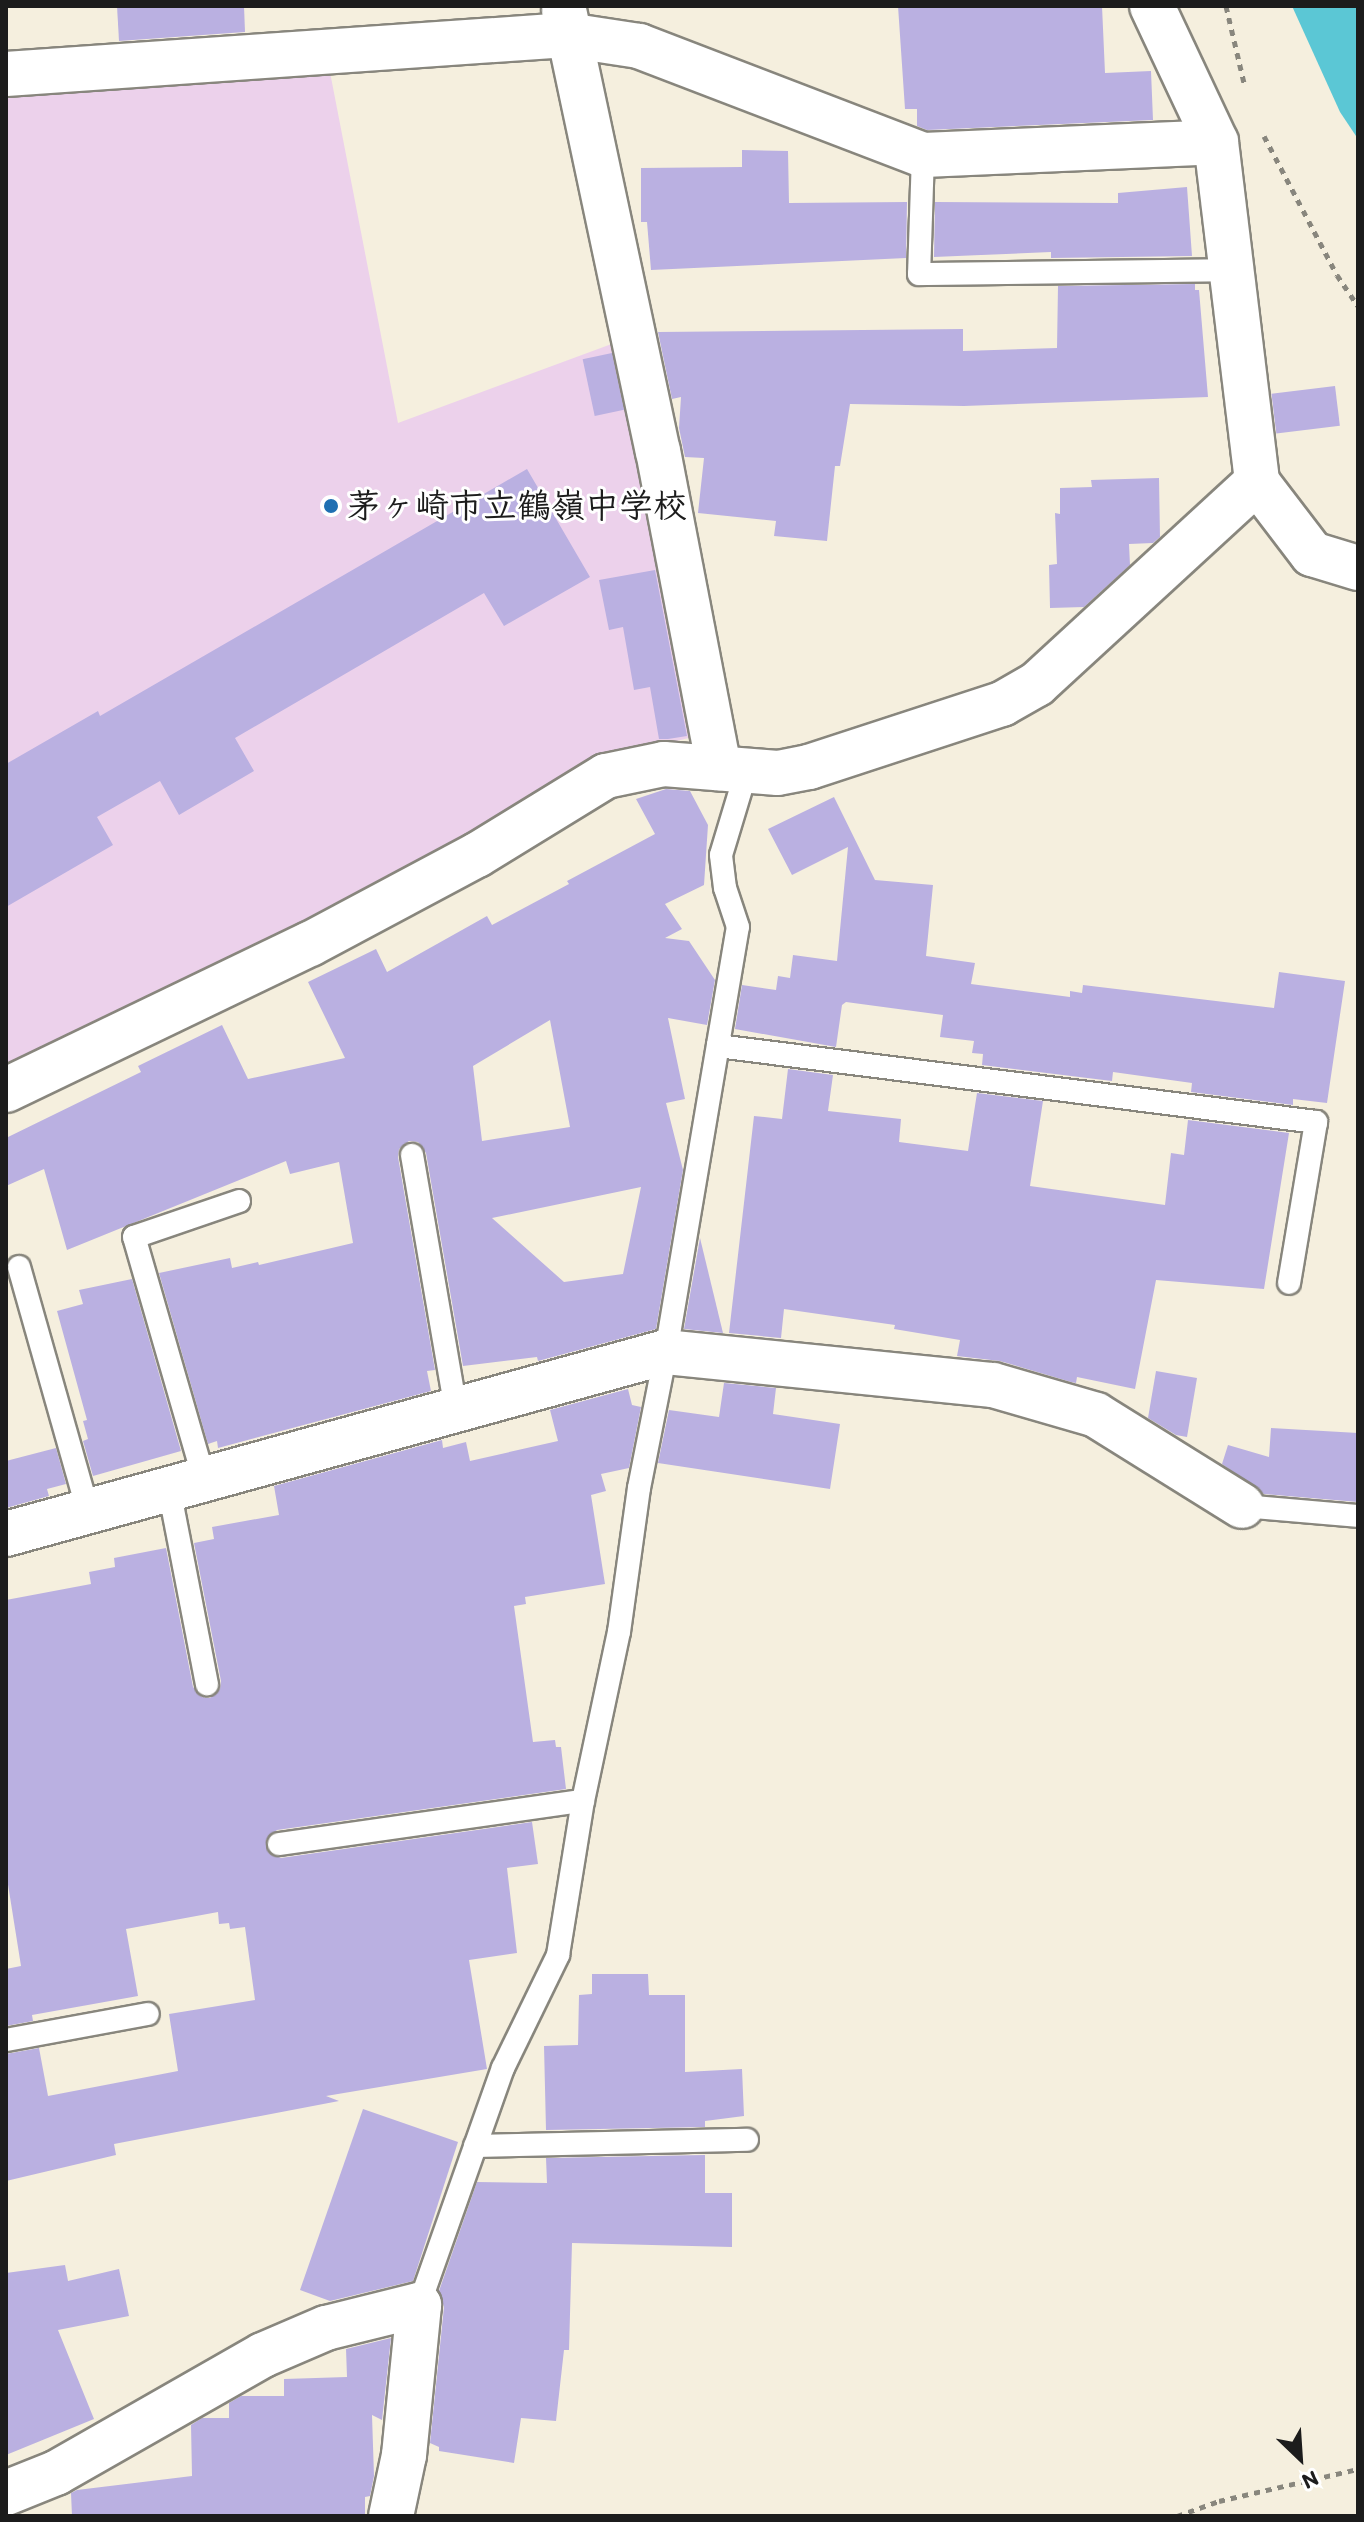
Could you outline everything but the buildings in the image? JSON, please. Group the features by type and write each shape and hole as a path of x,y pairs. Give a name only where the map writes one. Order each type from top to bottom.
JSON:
{"street":[{"path":"1152,6 1216,142 1257,482 1312,554 1358,568"},
{"path":"6,74 565,21 639,46 923,155 1216,142"},
{"path":"565,21 658,451 732,770"},
{"path":"6,1090 310,944 477,855 606,776 664,764 778,773 809,767 1014,697 1037,684 1257,482"},
{"path":"6,1534 666,1352 993,1385 1096,1415 1242,1506"},
{"path":"6,2493 56,2473 263,2355 326,2328 419,2305 404,2455 391,2516"}],"lane":[{"path":"923,155 919,274 1232,270"},
{"path":"419,2305 503,2068 558,1955 583,1801 619,1632 639,1488 666,1352 738,927 725,888 721,855 732,770"},
{"path":"718,1046 1316,1122 1289,1283"},
{"path":"412,1155 456,1409"},
{"path":"207,1684 186,1484 134,1237 239,1201"},
{"path":"19,1267 88,1511"},
{"path":"1242,1506 1358,1516"},
{"path":"279,1844 583,1801"},
{"path":"6,2040 148,2014"},
{"path":"475,2146 747,2140"}],"path":[{"path":"1226,6 1246,92"},
{"path":"1264,135 1337,275 1358,306"},
{"path":"1177,2516 1219,2501 1358,2469"}],"shaded area":[{"name":"茅ヶ崎市立鶴嶺中学校","path":"329,67 398,423 617,342 701,735 590,762 438,854 6,1070 6,90"}],"water":[{"path":"1292,6 1358,6 1358,139 1340,112"}],"place":[{"name":"茅ヶ崎市立鶴嶺中学校","path":"331,506"}]}
